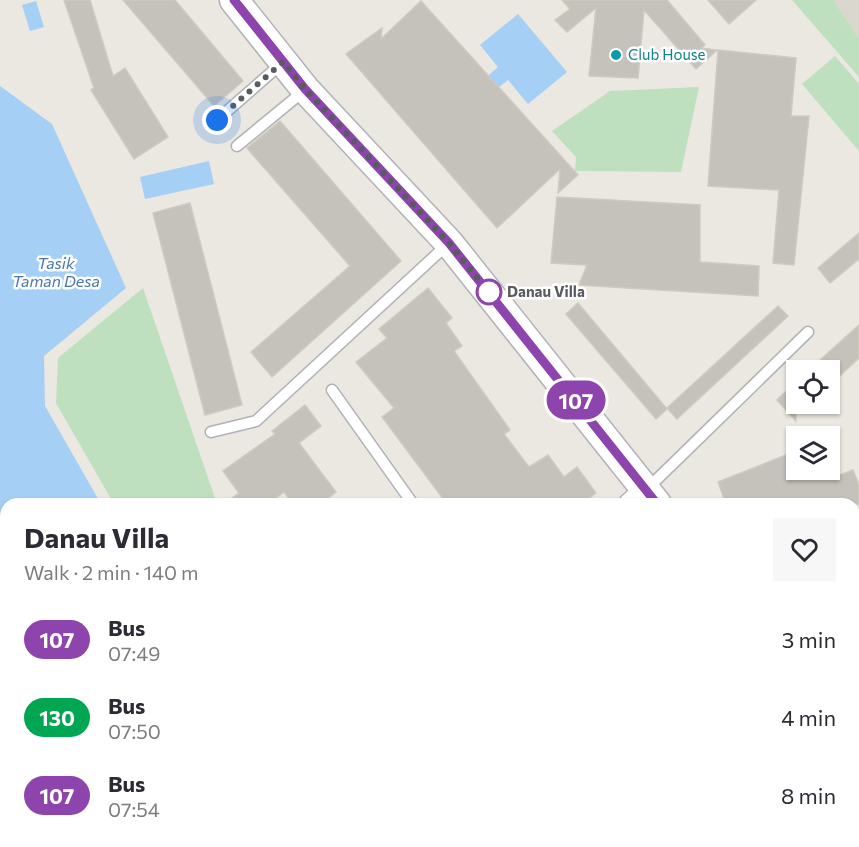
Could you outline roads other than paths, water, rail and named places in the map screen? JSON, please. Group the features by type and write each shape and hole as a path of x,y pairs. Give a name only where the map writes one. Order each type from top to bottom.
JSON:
{"street":[{"path":"234,0 305,89 449,243 644,498"}],"lane":[{"path":"217,120 283,62"},
{"path":"237,146 305,89"},
{"path":"211,432 256,421 449,243"},
{"path":"646,498 808,332"},
{"path":"332,390 409,498"}],"water":[{"path":"36,1 44,27 30,31 22,5"},
{"path":"518,14 567,72 528,104 508,80 498,88 488,76 498,67 480,45"},
{"name":"Tasik Taman Desa","path":"0,86 52,124 126,288 44,356 45,406 98,498 0,498"},
{"path":"209,161 214,184 145,199 140,177"}],"place":[{"name":"Club House","path":"616,55"},
{"name":"Danau Villa","path":"489,292"}]}
